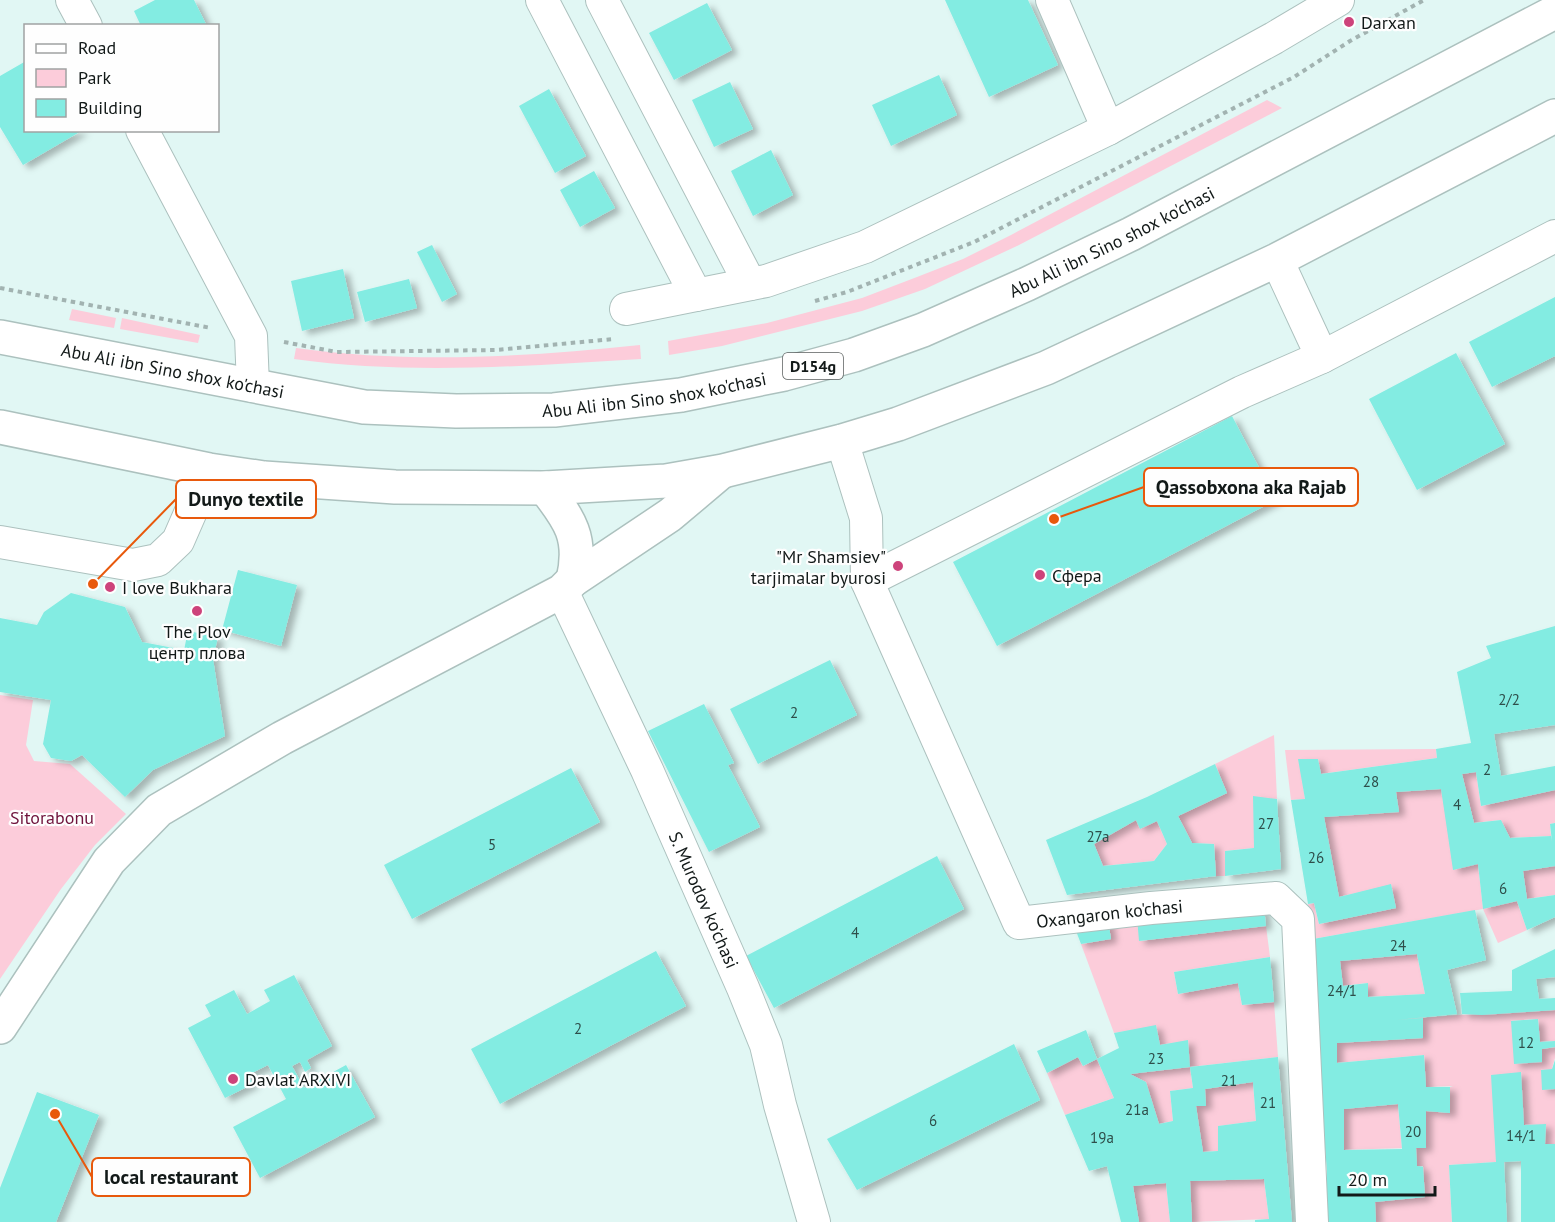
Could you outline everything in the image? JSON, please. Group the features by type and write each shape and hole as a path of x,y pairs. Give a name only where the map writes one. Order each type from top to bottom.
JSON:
{"main road":[{"name":"Abu Ali ibn Sino shox ko'chasi","path":"0,338 364,407 456,411 554,410 681,395 784,374 854,355 923,330 1028,284 1131,234 1555,12"},
{"path":"0,427 209,470 264,478 395,488 545,488 666,481 723,471 842,441 959,402 1046,368 1277,260 1555,116"},
{"path":"0,1027 109,861 159,810 282,738 568,586 670,514 723,471"},
{"path":"545,488 563,512 576,540 577,566 568,586"}],"street":[{"path":"72,0 85,24"},
{"path":"542,0 696,295"},
{"path":"602,0 750,284"},
{"path":"1052,0 1108,129"},
{"path":"626,309 766,281 865,246 1108,129 1274,38 1338,0"},
{"path":"143,132 251,336 253,386"},
{"path":"867,581 1242,392 1322,357 1555,236"},
{"path":"1277,260 1322,357"},
{"name":"Oxangaron ko'chasi","path":"842,441 866,518 867,581 1019,923 1151,908 1276,898 1298,919 1312,1222"},
{"path":"0,542 133,565 158,560 178,541 209,470"},
{"name":"S. Murodov ko'chasi","path":"568,586 766,1045 780,1105 814,1222"}],"green space":[{"path":"1267,100 1282,108 1019,245 925,289 862,311 722,346 669,355 668,341 767,323 862,298 963,259"},
{"path":"72,309 116,318 114,328 69,320"},
{"path":"122,318 200,335 198,343 120,329"},
{"path":"640,345 641,359 467,368 380,367 294,359 296,348 382,356 468,357 554,353"},
{"name":"Sitorabonu","path":"0,695 33,700 26,745 34,761 70,764 126,814 95,845 61,889 0,979"},
{"path":"1274,735 1277,799 1254,848 1225,851 1225,876 1216,876 1214,844 1192,843 1178,816 1227,793 1215,764"},
{"path":"1436,749 1437,758 1321,774 1318,759 1299,759 1305,799 1291,800 1285,750"},
{"path":"1476,772 1481,806 1555,790 1555,823 1550,824 1551,836 1510,838 1500,820 1474,823 1462,774"},
{"path":"1441,789 1478,864 1483,908 1517,901 1527,930 1498,943 1483,909 1313,939 1308,904 1314,903 1319,924 1396,908 1391,885 1339,897 1324,817 1399,812 1396,792"},
{"path":"1136,820 1140,828 1157,821 1167,844 1154,861 1103,866 1094,844"},
{"path":"1555,866 1555,895 1527,899 1523,871"},
{"path":"1137,917 1140,941 1266,926 1270,957 1174,972 1178,994 1238,983 1242,1005 1274,1002 1278,1057 1190,1067 1193,1088 1170,1091 1173,1121 1159,1124 1146,1083 1130,1074 1189,1067 1188,1041 1160,1045 1156,1026 1114,1033 1081,944 1111,939 1108,920"},
{"path":"1417,954 1425,994 1368,997 1367,983 1343,986 1340,961"},
{"path":"1555,1010 1555,1041 1540,1042 1538,1019 1511,1021 1542,1062 1542,1049 1555,1047 1552,1069 1555,1089 1555,1144 1545,1144 1546,1125 1524,1125 1496,1162 1449,1165 1452,1222 1376,1222 1375,1202 1425,1197 1423,1166 1417,1166 1416,1148 1426,1148 1426,1111 1450,1113 1450,1087 1453,1086 1426,1087 1424,1055 1337,1063 1337,1043 1423,1038 1423,1018"},
{"path":"1078,1057 1083,1066 1097,1059 1114,1098 1065,1115 1047,1073"},
{"path":"1253,1082 1256,1121 1219,1126 1218,1151 1203,1152 1196,1106 1206,1105 1205,1089"},
{"path":"1398,1104 1402,1148 1344,1150 1343,1109"},
{"path":"1264,1179 1269,1219 1192,1222 1190,1181"},
{"path":"1166,1183 1170,1222 1139,1222 1133,1186"}],"building":[{"path":"155,0 194,0 206,24 140,24 134,11"},
{"path":"945,0 1028,0 1058,65 989,97"},
{"path":"707,3 732,50 674,80 649,33"},
{"path":"24,62 24,132 80,132 23,165 0,127 0,76"},
{"path":"939,75 957,115 891,146 872,105"},
{"path":"730,82 753,129 714,147 692,100"},
{"path":"549,89 586,156 555,173 519,106"},
{"path":"771,150 793,195 753,216 731,171"},
{"path":"594,171 615,208 580,227 560,190"},
{"path":"432,245 457,294 442,302 417,252"},
{"path":"343,269 354,318 302,331 291,281"},
{"path":"409,279 417,308 365,322 357,292"},
{"path":"1555,297 1555,356 1492,387 1469,342"},
{"path":"1456,353 1505,444 1417,490 1369,399"},
{"path":"1232,416 1276,500 997,646 953,562"},
{"path":"238,570 297,585 281,646 222,630"},
{"path":"71,593 125,607 142,642 184,650 188,631 218,637 213,659 225,736 153,770 125,797 82,755 71,761 51,758 43,744 51,700 0,692 0,618 37,625 44,612"},
{"path":"1555,626 1555,725 1494,734 1501,776 1555,766 1555,790 1481,806 1476,772 1462,774 1474,823 1501,820 1510,838 1551,836 1552,842 1550,824 1555,823 1555,866 1523,871 1527,899 1555,895 1555,917 1527,930 1517,901 1483,909 1478,864 1453,870 1441,789 1396,792 1399,812 1324,817 1339,897 1391,884 1396,908 1319,924 1314,903 1308,904 1291,800 1305,799 1298,759 1318,759 1321,774 1437,758 1436,749 1471,743 1457,672 1491,658 1486,646"},
{"path":"830,660 857,715 758,764 730,709"},
{"path":"704,704 734,763 728,765 760,827 709,852 648,731"},
{"path":"1215,764 1227,793 1178,816 1192,843 1214,844 1216,876 1067,895 1046,840 1147,797","holes":["1136,820 1140,829 1157,821 1167,844 1154,861 1103,866 1094,844"]},
{"path":"571,768 600,822 412,919 384,865"},
{"path":"1253,796 1277,799 1281,869 1225,876 1225,851 1254,848"},
{"path":"937,856 964,909 774,1008 746,956"},
{"path":"1264,907 1266,926 1139,941 1137,917"},
{"path":"1475,910 1486,960 1447,970 1457,1014 1396,1020 1423,1018 1423,1038 1337,1043 1337,1063 1424,1055 1426,1087 1450,1087 1450,1113 1426,1111 1426,1148 1416,1148 1417,1166 1423,1167 1425,1197 1375,1202 1376,1222 1327,1222 1327,1170 1320,1093 1313,939","holes":["1417,954 1425,994 1368,997 1368,983 1343,986 1340,961","1398,1104 1402,1149 1344,1150 1344,1109"]},
{"path":"1108,920 1111,939 1081,944 1073,923"},
{"path":"1555,949 1555,977 1536,979 1539,999 1555,998 1555,1010 1482,1015 1462,1014 1460,993 1512,991 1512,970"},
{"path":"656,951 686,1006 500,1104 471,1049"},
{"path":"1270,957 1274,1002 1242,1005 1238,983 1178,994 1174,972"},
{"name":"Davlat ARXIVI","path":"294,975 332,1046 307,1060 311,1068 305,1072 300,1062 292,1066 304,1088 346,1065 375,1117 260,1178 233,1127 286,1099 268,1065 248,1075 253,1084 225,1098 188,1028 211,1016 205,1005 234,990 247,1014 270,1001 264,990"},
{"path":"1538,1019 1540,1042 1555,1041 1555,1047 1542,1049 1542,1062 1514,1064 1511,1021"},
{"path":"1156,1025 1160,1045 1188,1040 1190,1067 1278,1057 1292,1222 1255,1222 1255,1220 1269,1219 1264,1179 1190,1181 1192,1222 1170,1222 1166,1183 1133,1186 1139,1222 1121,1222 1107,1166 1089,1171 1065,1115 1114,1098 1097,1059 1119,1048 1114,1033","holes":["1190,1067 1193,1088 1170,1091 1173,1121 1159,1124 1146,1082 1130,1074","1253,1082 1256,1121 1218,1126 1218,1151 1203,1152 1196,1106 1206,1106 1205,1089"]},
{"path":"1086,1030 1097,1059 1083,1066 1078,1057 1047,1073 1037,1051"},
{"path":"1014,1044 1040,1100 857,1190 827,1139"},
{"path":"1555,1060 1555,1089 1542,1090 1541,1070 1552,1069"},
{"path":"1521,1072 1524,1125 1546,1124 1545,1144 1555,1144 1555,1222 1521,1222 1521,1161 1504,1162 1507,1222 1452,1222 1449,1165 1496,1162 1491,1075"},
{"path":"37,1092 99,1115 56,1222 0,1222 0,1188"}],"place":[{"name":"Darxan","path":"1349,22"},
{"name":"Qassobxona aka Rajab","path":"1054,519"},
{"name":"\"Mr Shamsiev\" tarjimalar byurosi","path":"898,566"},
{"name":"Сфера","path":"1040,575"},
{"name":"Dunyo textile","path":"93,584"},
{"name":"I love Bukhara","path":"110,587"},
{"name":"The Plov центр плова","path":"197,611"},
{"name":"Davlat ARXIVI","path":"233,1079"},
{"name":"local restaurant","path":"55,1114"}]}
